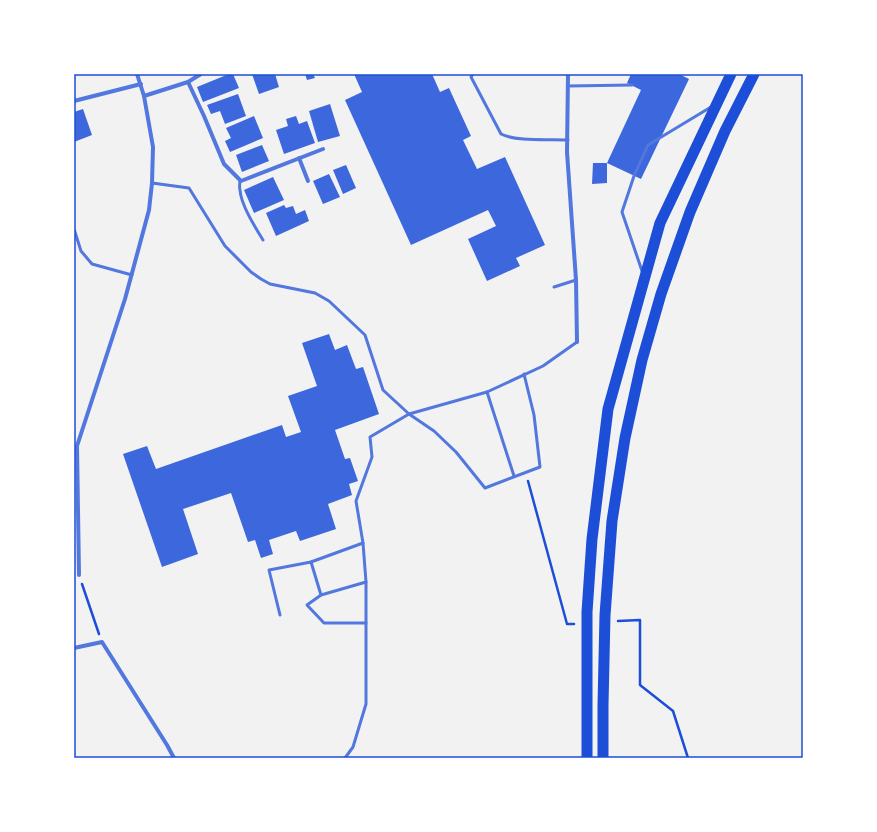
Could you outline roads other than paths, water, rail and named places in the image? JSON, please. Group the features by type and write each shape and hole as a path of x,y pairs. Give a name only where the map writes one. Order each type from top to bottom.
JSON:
{"highway":[{"path":"587,758 587,612 592,539 608,409 660,222 731,74"},
{"path":"603,758 605,622 612,521 624,438 642,360 661,294 690,212 726,131 754,74"}],"street":[{"path":"79,575 77,446 126,299 149,210 152,184 153,146 144,96 137,74"},
{"path":"144,96 188,82 201,74"},
{"path":"568,74 567,152 576,280 577,342"},
{"path":"188,82 224,164 241,181 323,149"},
{"path":"74,101 141,84"},
{"path":"299,158 308,181"},
{"path":"74,648 102,642 174,758"}],"lane":[{"path":"473,74 471,77 501,134 508,137 521,139 568,140"},
{"path":"568,86 632,85"},
{"path":"645,279 622,212 634,176 648,146 716,104"},
{"path":"240,180 241,197 251,220 263,240"},
{"path":"152,184 189,188 225,246 251,272 261,279 270,284 316,293 329,300 365,335 383,390 409,414 434,431 456,452 485,488 540,467 534,415 524,374"},
{"path":"74,229 81,251 92,264 132,275"},
{"path":"554,287 576,280"},
{"path":"345,758 353,747 366,704 366,582 363,543 356,501 372,457 370,437 409,414 487,392 542,366 577,342"},
{"path":"487,392 514,476"},
{"path":"280,615 269,570 311,562 363,543"},
{"path":"311,562 321,595"},
{"path":"366,582 321,595 308,605 324,623 366,623"}]}
